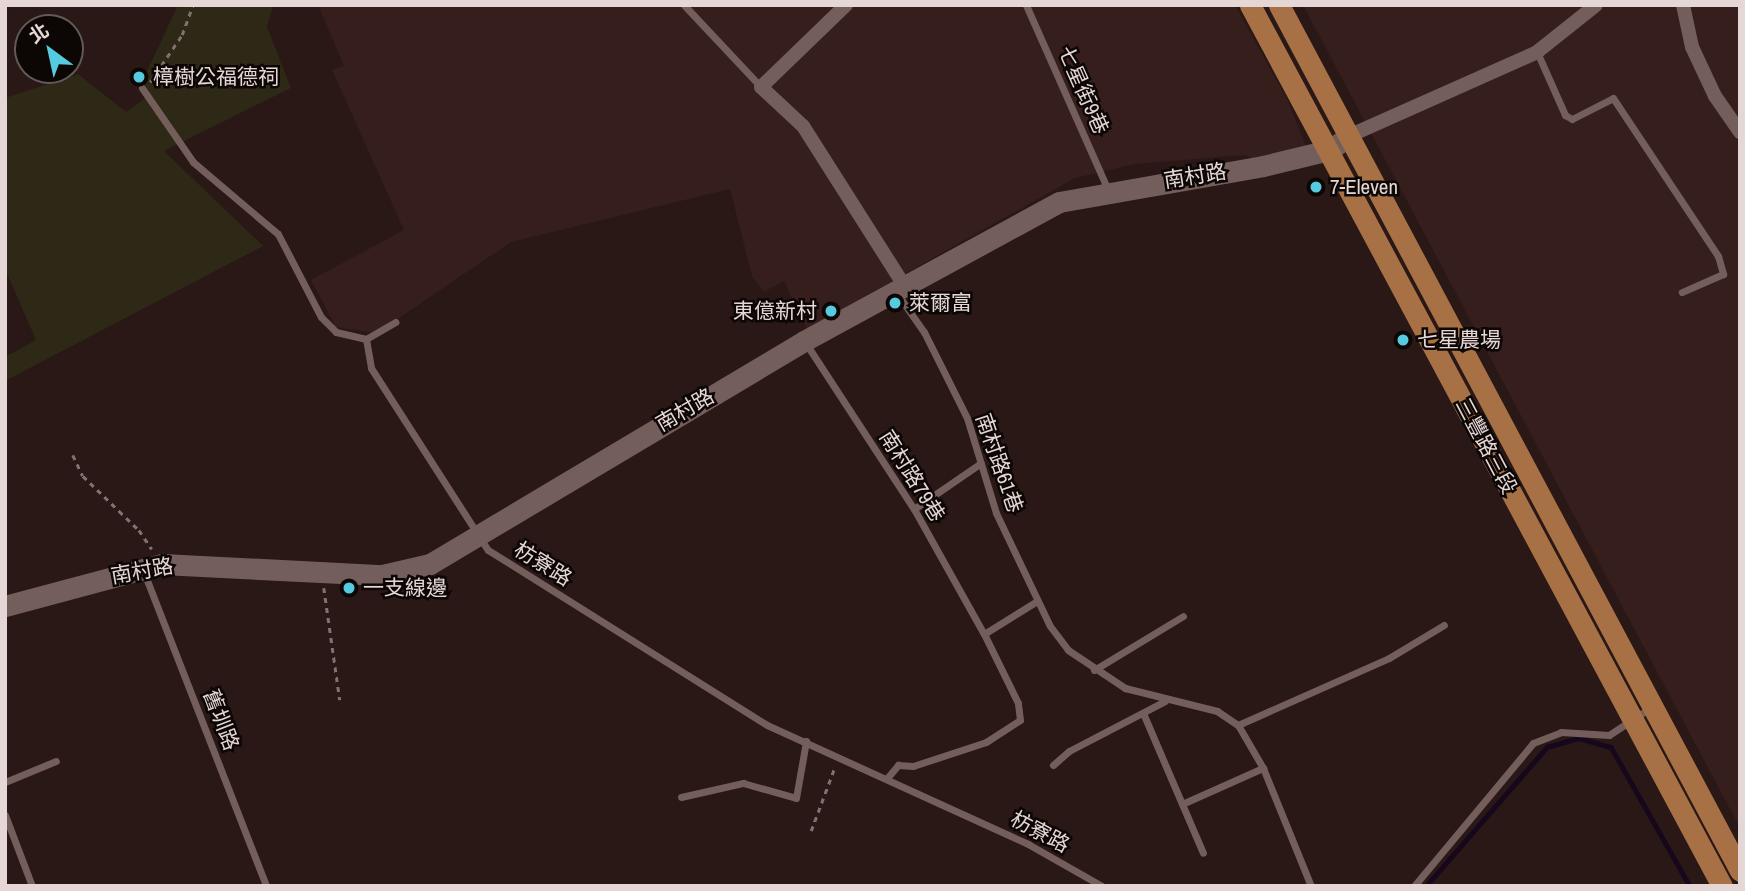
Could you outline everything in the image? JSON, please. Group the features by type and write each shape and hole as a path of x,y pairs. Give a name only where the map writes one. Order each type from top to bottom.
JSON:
{"main road":[{"name":"三豐路三段","path":"1251,5 1723,886"},
{"name":"三豐路三段","path":"1279,5 1351,135 1740,871"}],"street":[{"path":"846,5 761,87 803,126 899,287"},
{"path":"1351,135 1537,52 1597,5"},
{"path":"1684,5 1692,47 1715,96 1740,132"},
{"name":"南村路","path":"5,606 152,565 382,575 430,564 479,538 607,456 804,341 1059,202 1108,190 1263,166 1329,150 1351,135"}],"lane":[{"path":"684,5 761,87"},
{"name":"七星街9巷","path":"1026,5 1108,190"},
{"path":"1537,52 1565,114 1572,119 1613,98 1717,256 1723,274 1682,292"},
{"path":"142,88 193,162 278,234 321,317 336,332 366,339 396,322"},
{"name":"南村路61巷","path":"899,287 967,418 996,513 1037,601 1068,650 1094,670"},
{"name":"枋寮路","path":"366,339 370,368 488,550 767,725 888,777 1028,844 1102,886"},
{"name":"南村路79巷","path":"804,341 914,509 984,634 1018,703 1020,720 986,741 913,766 898,765 888,777"},
{"path":"914,509 981,463"},
{"name":"舊圳路","path":"152,565 266,886"},
{"path":"984,634 1037,601"},
{"path":"1183,616 1094,670 1125,688 1165,701 1217,711 1238,724 1263,768 1311,886"},
{"path":"1238,724 1389,658 1444,625"},
{"path":"1053,765 1069,751 1165,701"},
{"path":"1414,886 1533,743 1561,732 1609,735 1653,705"},
{"path":"1143,713 1203,853"},
{"path":"681,797 743,783 796,798 806,741"},
{"path":"5,782 56,761"},
{"path":"1182,804 1263,768"},
{"path":"5,815 32,886"}],"path":[{"path":"142,88 158,76 182,35 193,5"},
{"path":"73,455 83,476 139,530 152,565"},
{"path":"321,573 340,699"},
{"path":"811,831 839,755"}],"shaded area":[{"path":"178,5 273,5 267,27 291,88 164,151 263,246 5,381 5,357 36,340 5,269 5,98 48,84 84,84 84,79 126,112 147,97 142,82"},
{"path":"318,5 1235,5 1288,101 1309,154 1273,167 1245,155 1135,164 1075,178 807,329 784,281 764,292 752,276 730,189 511,242 377,333 336,327 311,280 404,230 332,70 344,66"},
{"path":"1303,5 1740,5 1740,828"}],"waterway":[{"path":"1426,886 1547,747 1579,738 1611,747 1690,886"}],"place":[{"name":"樟樹公福德祠","path":"139,77"},
{"name":"7-Eleven","path":"1316,187"},
{"name":"萊爾富","path":"895,303"},
{"name":"東億新村","path":"831,311"},
{"name":"七星農場","path":"1403,340"},
{"name":"一支線邊","path":"349,588"}]}
